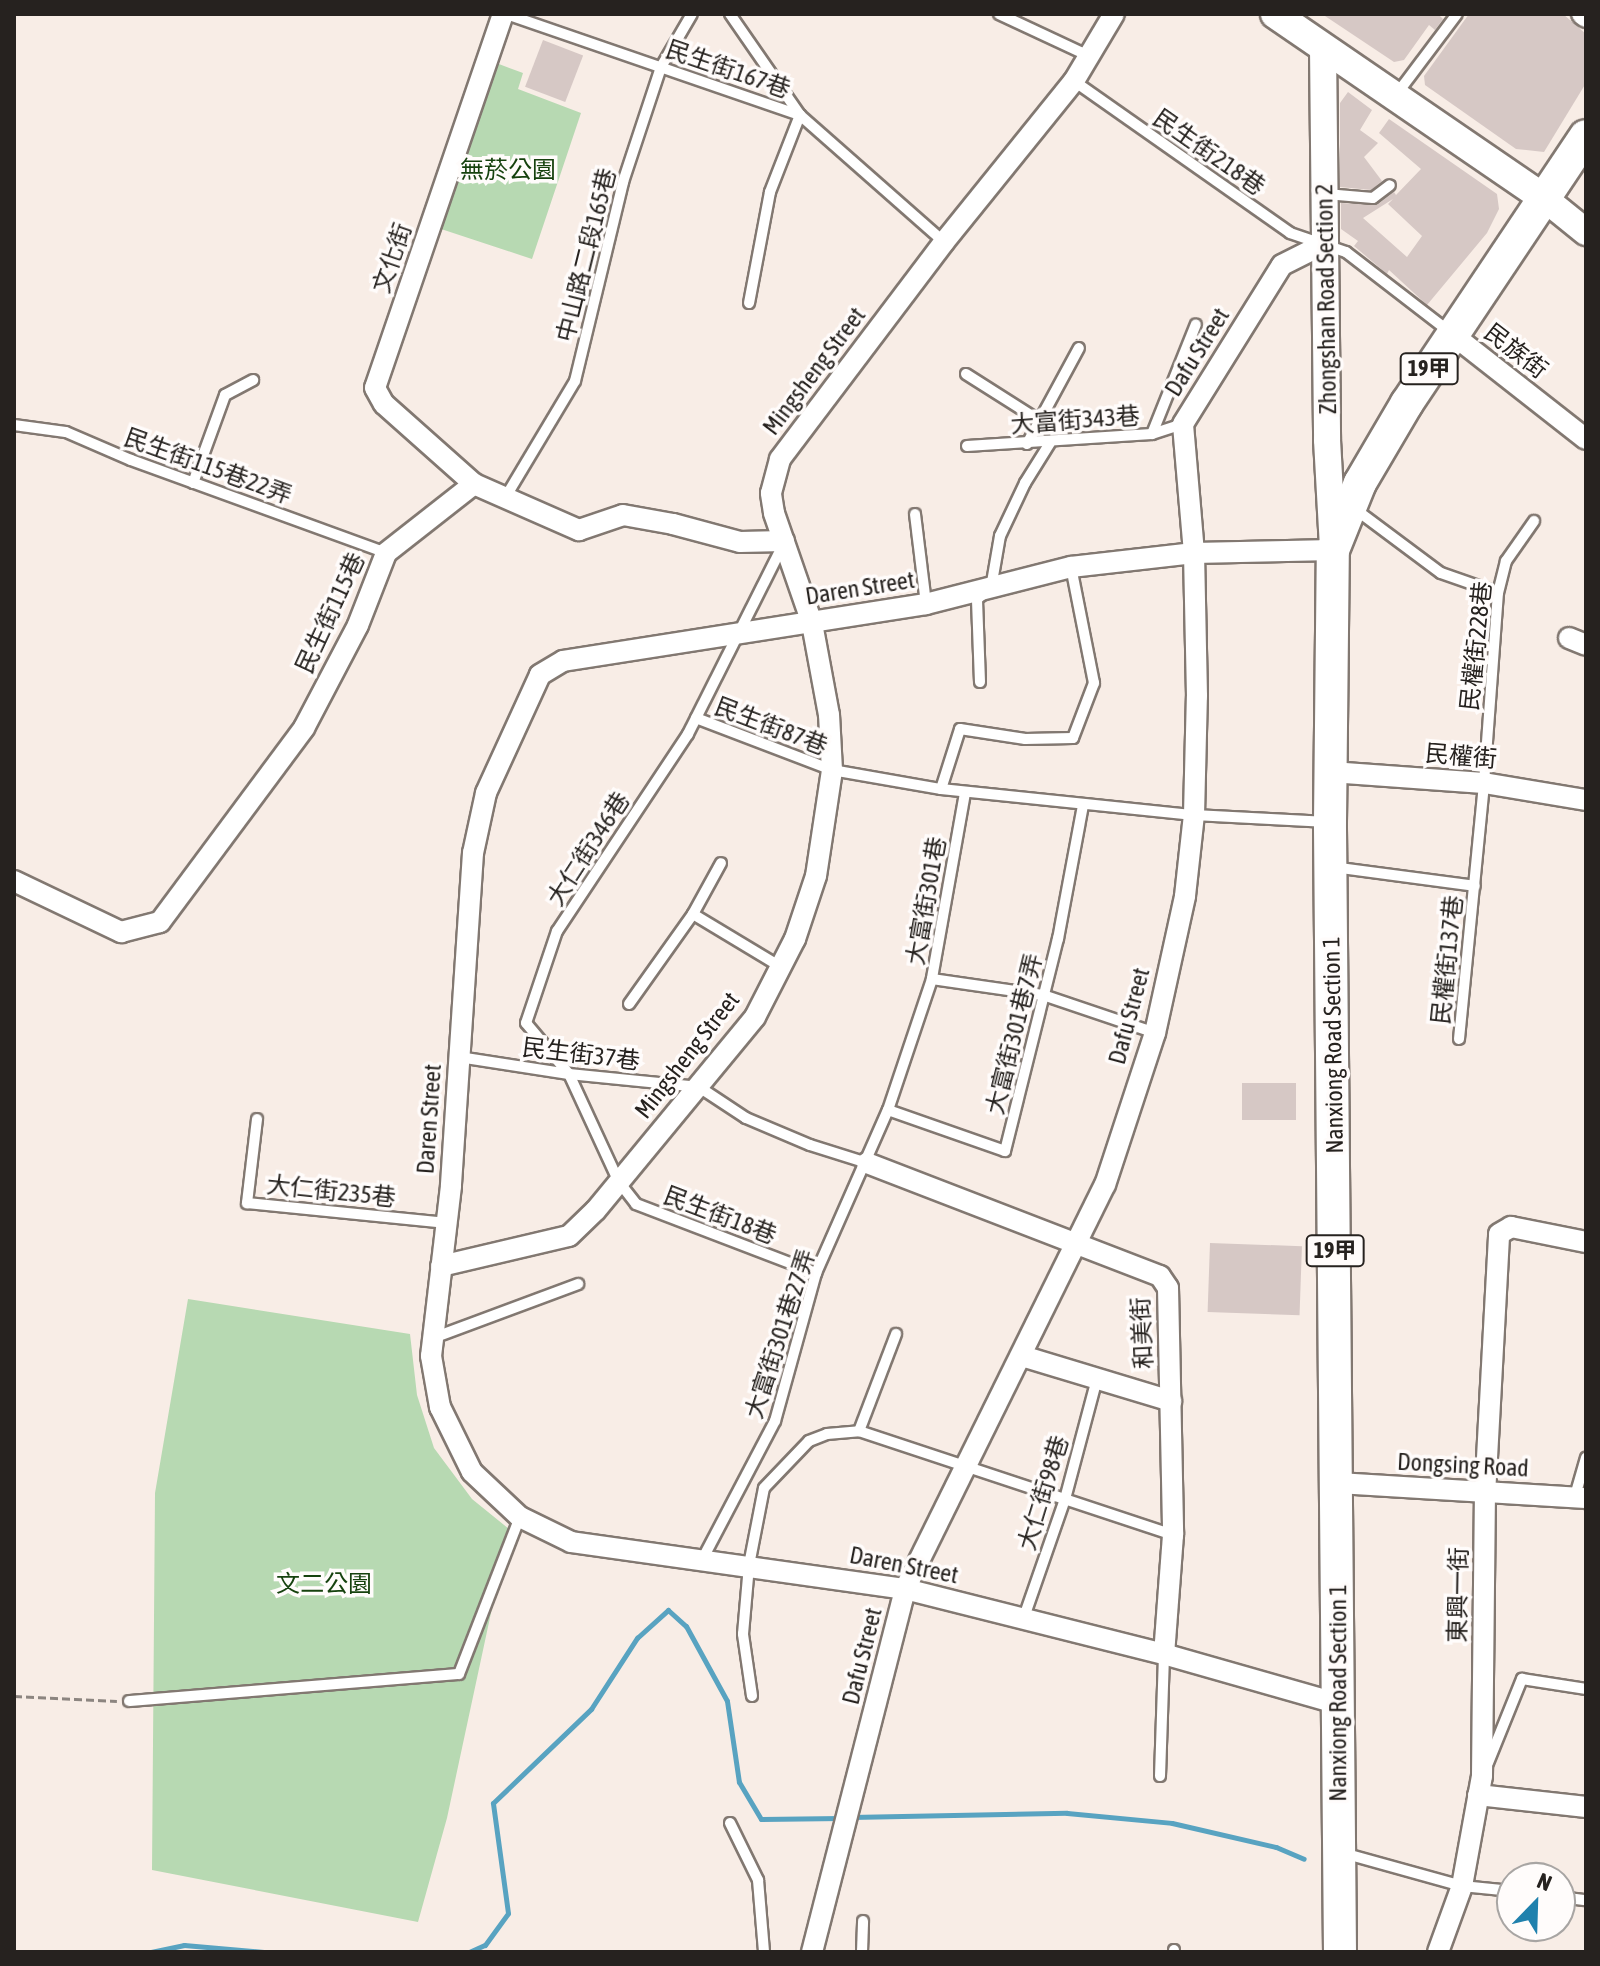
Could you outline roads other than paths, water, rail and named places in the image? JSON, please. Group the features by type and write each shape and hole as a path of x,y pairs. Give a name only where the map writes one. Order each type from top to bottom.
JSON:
{"main road":[{"path":"1275,14 1544,198"},
{"name":"19甲","path":"1544,198 1586,136"},
{"name":"Nanxiong Road Section 1","path":"1340,1952 1330,822 1333,550 1350,505 1391,428 1544,198"}],"street":[{"name":"文化街","path":"474,484 384,404 375,388 504,14"},
{"name":"Mingsheng Street","path":"441,1266 569,1236 619,1182 755,1017 795,939 816,876 832,770 829,715 812,623 771,493 780,459 944,242 1074,81 1114,14"},
{"name":"Zhongshan Road Section 2","path":"1323,48 1327,440 1333,550"},
{"path":"1544,198 1586,232"},
{"name":"Dafu Street","path":"812,1952 905,1589 963,1466 1022,1356 1105,1185 1155,1033 1185,896 1194,815 1197,696 1194,553 1183,424 1282,265 1326,243"},
{"name":"民族街","path":"1452,334 1586,439"},
{"path":"474,484 504,500 579,530 623,515 740,542 784,541"},
{"name":"民生街115巷","path":"14,881 121,932 160,922 304,728 358,625 386,553 474,484"},
{"name":"Daren Street","path":"1333,550 1194,553 1071,567 926,604 563,661 540,675 481,811 473,853 447,1223 432,1338 435,1388 460,1451 487,1488 520,1517 546,1532 584,1545 749,1565 905,1589 1164,1654 1336,1703"},
{"name":"民權街","path":"1331,772 1484,783 1586,800"},
{"name":"和美街","path":"867,1163 1160,1276 1168,1288 1173,1535 1164,1654"},
{"name":"東興一街","path":"1438,1952 1462,1886 1480,1786 1485,1495 1499,1234 1511,1227 1586,1242"},
{"path":"1022,1356 1171,1401"},
{"name":"Dongsing Road","path":"1338,1483 1485,1495 1581,1497"},
{"path":"1480,1786 1586,1807"}],"lane":[{"name":"民生街167巷","path":"504,14 800,115 944,242"},
{"name":"中山路二段165巷","path":"504,500 575,381 623,182 661,67 692,14"},
{"path":"730,14 748,35 800,115 770,192 749,303"},
{"path":"999,14 1089,56"},
{"path":"1395,97 1457,14"},
{"name":"民生街218巷","path":"1074,81 1290,233 1346,252 1452,334"},
{"path":"1324,194 1373,198 1390,185"},
{"path":"1152,434 1196,324"},
{"path":"1027,444 1079,348"},
{"path":"966,374 1040,421"},
{"path":"193,483 225,395 253,380"},
{"name":"大富街343巷","path":"967,446 1152,434 1183,424"},
{"name":"民生街115巷22弄","path":"14,425 66,432 193,483 386,553"},
{"path":"980,682 977,599 991,588 1000,536 1025,483 1050,443"},
{"path":"1350,505 1441,573 1498,593"},
{"path":"915,514 926,604"},
{"name":"民權街228巷","path":"1484,783 1498,593 1506,561 1534,521"},
{"name":"大仁街346巷","path":"619,1182 569,1074 526,1023 557,931 696,718 741,633 784,541"},
{"path":"941,789 960,729 1025,739 1073,738 1094,683 1071,567"},
{"name":"民生街87巷","path":"696,718 832,770"},
{"path":"832,770 965,793 1194,815 1330,822"},
{"name":"民權街137巷","path":"1459,1039 1484,783"},
{"name":"大富街301巷","path":"965,793 932,979 1043,995 1155,1033"},
{"name":"大富街301巷7弄","path":"888,1110 1005,1151 1058,939 1083,805"},
{"path":"629,1004 693,914 721,863"},
{"name":"民權街137巷","path":"1331,866 1475,886"},
{"path":"693,914 781,967"},
{"name":"大富街301巷27弄","path":"702,1560 775,1421 816,1273 888,1110 932,979"},
{"name":"民生街37巷","path":"459,1057 569,1074 699,1087"},
{"path":"699,1087 746,1118 810,1145 867,1163"},
{"name":"大仁街235巷","path":"257,1119 247,1203 447,1223"},
{"name":"民生街18巷","path":"619,1182 636,1204 816,1273"},
{"path":"432,1338 578,1284"},
{"path":"859,1431 896,1334"},
{"name":"大仁街98巷","path":"1024,1617 1065,1499 1097,1379"},
{"path":"752,1696 743,1634 749,1565 764,1488 809,1441 827,1434 859,1431 1173,1535"},
{"path":"1581,1497 1586,1458"},
{"path":"129,1701 459,1674 520,1517"},
{"path":"1160,1776 1164,1654"},
{"path":"1480,1786 1522,1679 1586,1689"},
{"path":"730,1823 758,1880 764,1952"},
{"path":"1340,1852 1462,1886 1496,1889"},
{"path":"862,1952 863,1921"}],"waterway":[{"path":"469,1952 485,1945 508,1913 493,1803 591,1709 637,1638 668,1610 686,1626 727,1701 739,1782 761,1819 841,1818"},
{"path":"851,1817 1067,1813 1172,1823 1276,1847 1304,1859"},
{"path":"151,1952 184,1945 264,1952"}],"park label":[{"name":"無菸公園","path":"508,170"},
{"name":"文二公園","path":"324,1584"}]}
